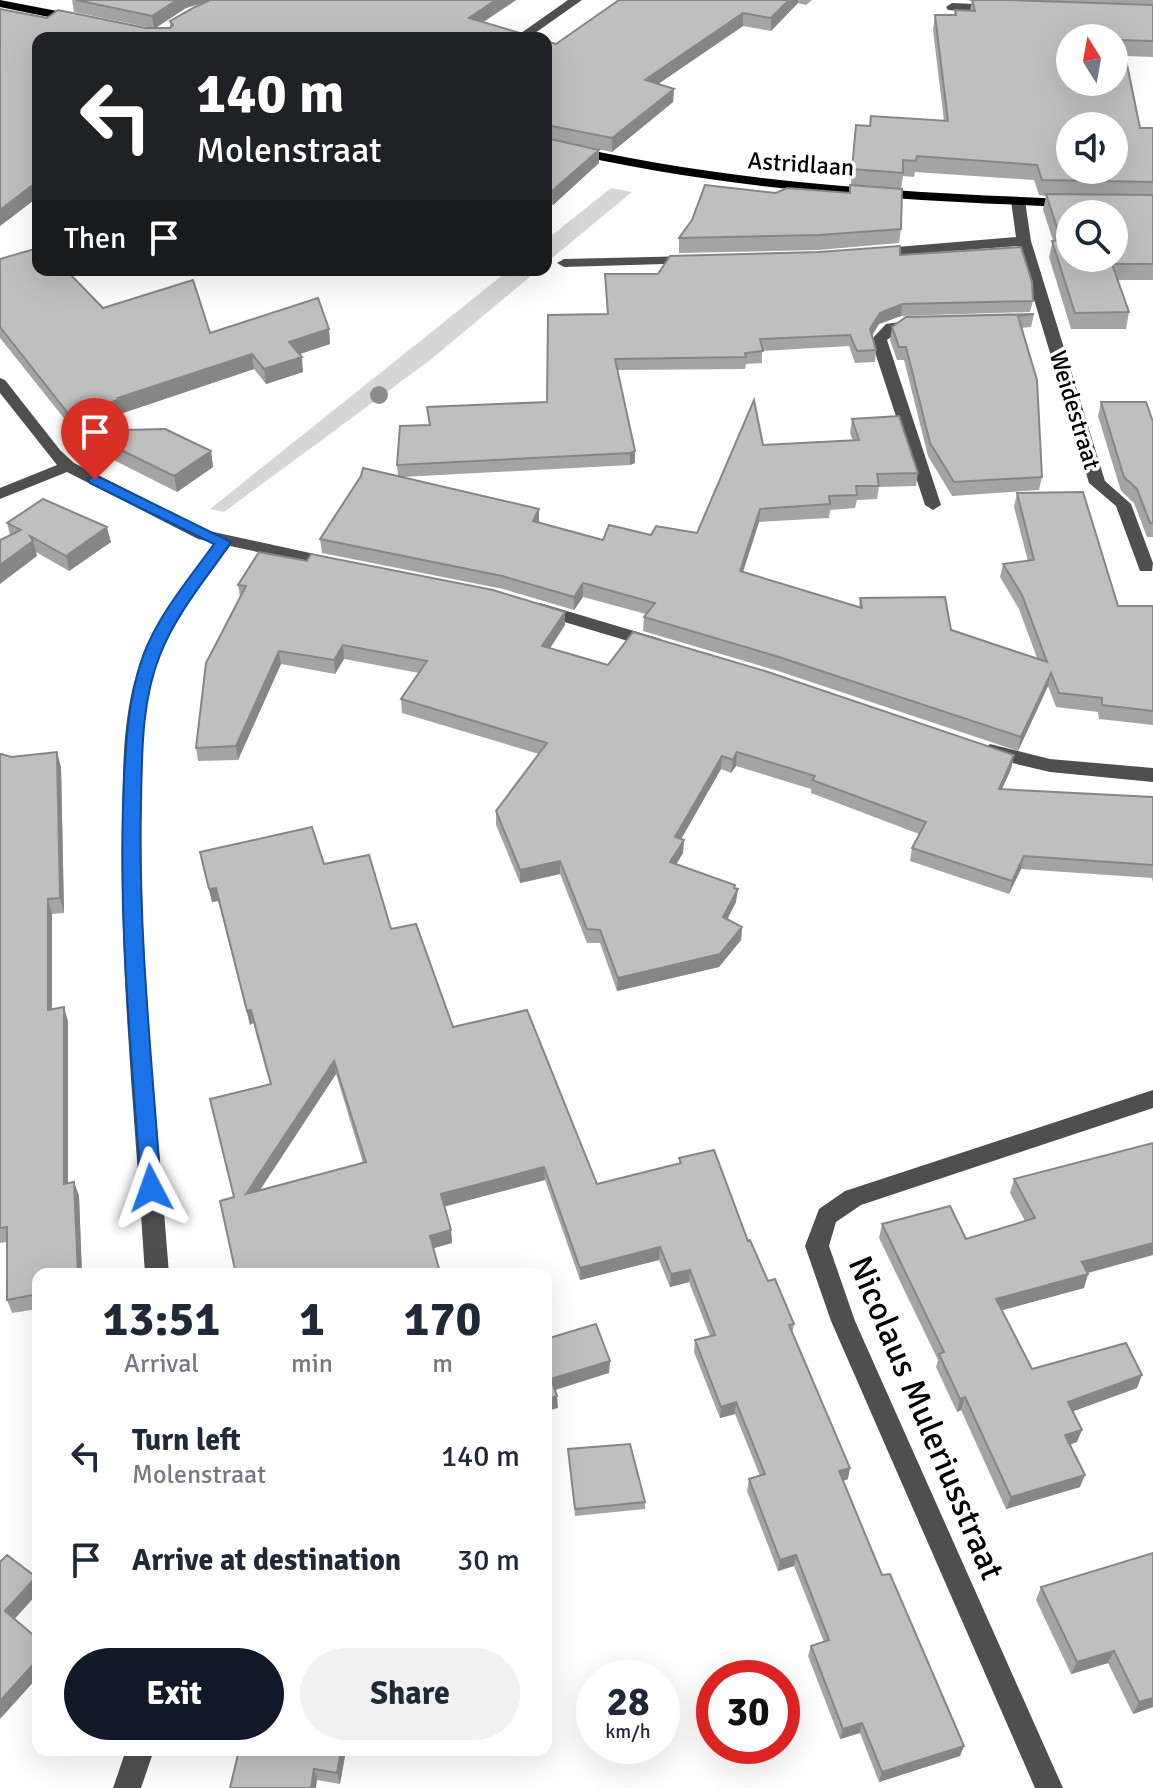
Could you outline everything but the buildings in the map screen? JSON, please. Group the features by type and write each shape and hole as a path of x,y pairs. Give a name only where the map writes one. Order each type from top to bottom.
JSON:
{"main road":[{"path":"0,3 95,23"},
{"name":"Astridlaan","path":"552,146 632,166 705,178 1056,203"}],"street":[{"path":"529,32 576,0"},
{"path":"952,7 1014,9"},
{"name":"Weidestraat","path":"1018,201 1040,319 1097,483 1123,504 1146,567"},
{"path":"850,255 1024,241"},
{"path":"564,263 708,260"},
{"path":"930,322 901,323 885,330 879,340 933,505"},
{"path":"0,383 54,453 68,466 204,535 224,542 354,567"},
{"path":"0,494 68,466"},
{"path":"157,1268 130,886 134,744 141,693 152,655 177,607 224,542"},
{"path":"525,604 670,648"},
{"path":"972,745 1015,760 1066,768 1153,775"},
{"name":"Nicolaus Muleriusstraat","path":"1049,1788 843,1321 817,1246 827,1216 853,1198 1153,1099"},
{"path":"127,1788 138,1756"}],"shaded area":[{"path":"611,188 632,192 552,258 552,235"},
{"path":"501,276 531,276 429,361 224,512 210,509"}],"route":[{"path":"95,480 224,542 177,607 152,655 141,693 134,744 130,886 151,1188"}]}
